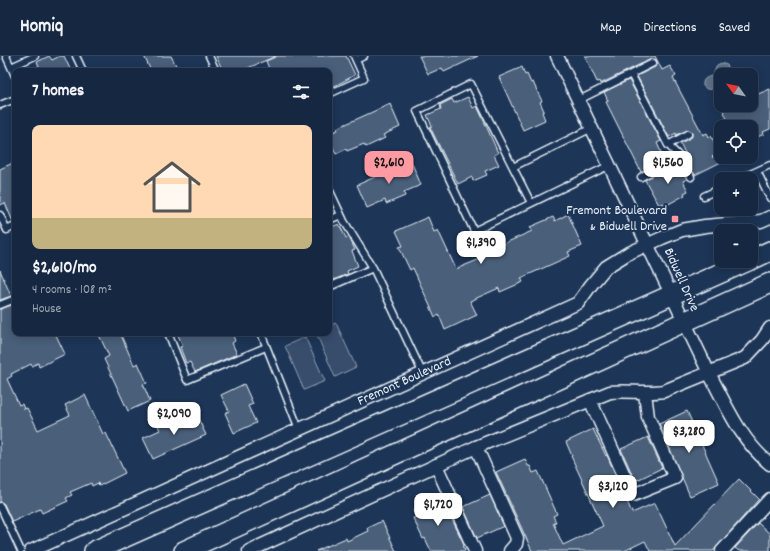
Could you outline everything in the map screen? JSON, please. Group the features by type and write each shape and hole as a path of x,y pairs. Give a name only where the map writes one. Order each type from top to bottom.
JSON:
{"main road":[{"path":"758,257 770,251"},
{"name":"Fremont Boulevard","path":"94,551 732,268"},
{"path":"184,551 770,283"}],"street":[{"name":"Bidwell Drive","path":"558,56 649,244 684,322 736,425 759,455 770,464"},
{"name":"Fremont Boulevard","path":"31,551 578,303 591,284 606,267 626,254 682,230 705,226 761,221 770,217"},
{"path":"249,551 476,447 610,392 622,391 645,393 664,391 746,358 762,340 770,328"},
{"path":"590,400 633,495 675,478 648,417 645,393"},
{"path":"476,447 517,538 516,544 510,551"},
{"path":"436,465 476,551"},
{"path":"722,551 770,499"}],"lane":[{"path":"6,56 11,67 35,56"},
{"path":"76,56 82,68"},
{"path":"209,56 215,68"},
{"path":"332,93 364,78 355,58 364,56"},
{"path":"579,100 653,63"},
{"path":"631,74 668,145 678,156 691,177"},
{"path":"531,203 471,84 417,111 474,231 610,165"},
{"path":"0,105 12,100"},
{"path":"513,167 592,128"},
{"path":"668,145 688,134"},
{"path":"641,177 678,156"},
{"path":"770,165 757,171 770,198"},
{"path":"704,196 714,191"},
{"path":"332,196 341,215 373,268 423,374"},
{"path":"0,215 7,230 12,228"},
{"path":"332,219 341,215"},
{"path":"332,286 373,268"},
{"path":"0,305 12,300"},
{"path":"169,336 187,380 266,347"},
{"path":"262,336 299,429"},
{"path":"0,506 21,551"}],"shaded area":[{"path":"721,63 727,65 728,68 716,68 717,65"},
{"path":"714,72 714,88 709,90 703,86 703,81 713,75"},
{"path":"336,323 356,367 335,377 317,336 332,336 332,325"},
{"path":"305,337 325,381 304,390 285,346"}],"building":[{"path":"49,56 52,60 60,56 64,56 70,68 35,68 39,66 37,62"},
{"path":"144,56 171,56 177,68 150,68"},
{"path":"216,56 276,56 248,68 222,68"},
{"path":"278,56 346,56 355,75 332,87 332,68 269,68 266,61"},
{"path":"419,56 478,56 444,72 442,68 428,74"},
{"path":"585,56 655,56 662,70 670,66 676,76 673,78 703,135 707,133 709,137 711,136 714,142 714,156 712,157 714,157 714,164 717,164 695,175 686,160 688,159 680,143 692,137 692,132 688,130 676,135 676,133 669,137 637,76 655,67 657,64 656,60 651,59 600,84 599,81 597,82"},
{"path":"522,67 525,75 527,74 531,83 533,82 542,101 540,102 544,111 542,112 545,120 523,130 499,77"},
{"path":"629,80 661,141 657,143 664,159 641,172 606,102 608,101 604,92"},
{"path":"770,89 770,129 763,132 764,134 758,137 758,120 727,120 724,112 758,112 758,94"},
{"path":"468,97 473,108 477,106 484,121 498,153 494,155 499,165 485,171 487,175 473,181 472,177 458,184 430,127 432,126 427,115 441,109 440,105 452,99 454,103"},
{"path":"390,104 400,127 383,135 385,138 366,147 364,144 347,151 346,149 336,154 332,145 332,133 338,130 337,128"},
{"path":"411,161 421,185 404,192 405,196 386,204 385,200 367,208 357,185"},
{"path":"12,163 12,220 5,203 0,205 0,169"},
{"path":"678,164 687,179 683,181 688,191 684,193 685,195 665,206 663,203 659,205 645,180 668,167 669,169"},
{"path":"568,214 582,246 568,252 570,256 521,278 523,282 500,292 499,288 470,301 477,315 445,330 439,315 435,317 413,268 410,270 399,247 403,246 396,231 428,217 434,232 438,230 456,269 485,257 483,253 532,231 530,227 553,217 555,221"},
{"path":"339,224 346,238 348,237 350,239 355,250 352,251 358,266 347,271 348,274 333,280 332,277 332,227"},
{"path":"0,270 11,296 0,300"},
{"path":"12,305 12,336 56,336 65,354 39,367 38,363 32,366 31,364 11,374 12,376 7,379 19,405 22,404 24,409 27,408 38,430 70,415 65,405 85,395 103,434 106,433 125,473 99,486 98,483 92,486 91,483 70,492 72,495 66,498 68,501 42,513 40,509 12,522 4,504 0,502 0,309"},
{"path":"99,336 121,336 134,365 138,363 147,383 143,384 150,401 128,411 104,359 109,356"},
{"path":"178,336 233,336 235,341 232,343 237,354 195,372 190,362 186,363 180,347 183,346"},
{"path":"244,384 253,404 248,406 256,423 234,433 225,413 229,411 221,395"},
{"path":"687,411 719,483 690,496 659,424"},
{"path":"196,414 206,435 153,459 143,438 160,430 158,426 177,417 179,421"},
{"path":"593,429 606,456 607,455 632,513 655,503 675,546 739,479 759,499 713,551 650,551 645,541 624,551 532,551 496,472 525,459 533,473 538,471 557,514 553,516 556,522 553,523 563,545 603,526 566,442"},
{"path":"648,437 662,468 635,481 621,449"},
{"path":"490,495 504,526 477,538 463,507"},
{"path":"441,497 464,544 465,551 431,551 425,538 423,539 413,518 416,517 413,510"},
{"path":"382,521 396,551 316,551 346,538 347,541 368,531 367,528"},
{"path":"758,523 770,534 770,551 739,551 735,548"}],"place":[{"name":"Fremont Boulevard & Bidwell Drive","path":"675,219"}]}
